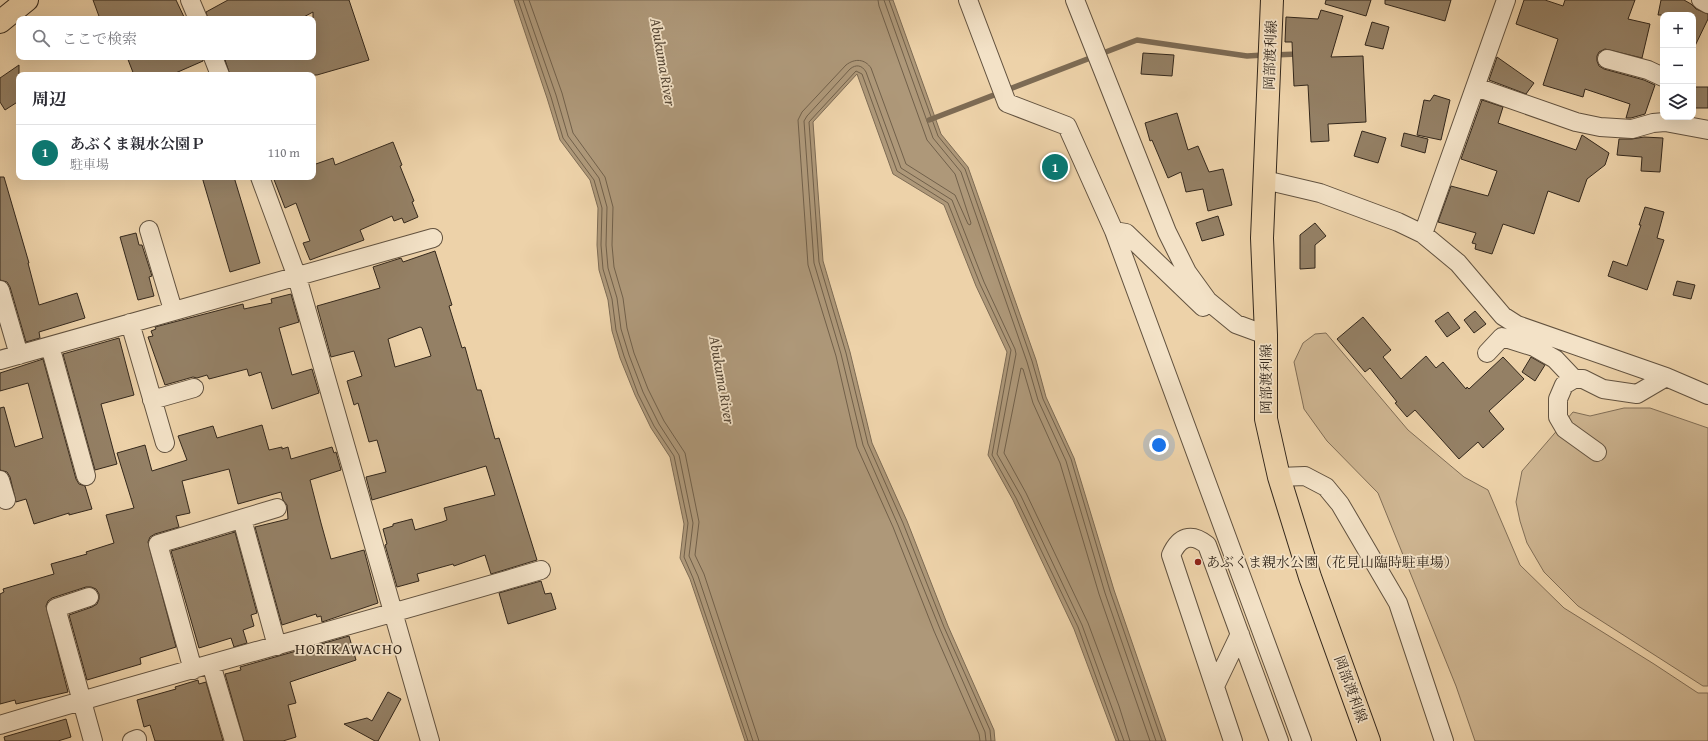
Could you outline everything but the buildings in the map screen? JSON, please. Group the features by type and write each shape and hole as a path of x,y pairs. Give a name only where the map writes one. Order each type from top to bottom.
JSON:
{"main road":[{"name":"岡部渡利線","path":"1272,0 1266,180 1262,238 1266,335 1266,419 1279,477 1310,576 1369,741"},
{"path":"0,22 22,2"}],"street":[{"path":"190,0 197,16"},
{"path":"968,0 1007,103 1067,126 1114,231 1302,741"},
{"path":"1075,0 1167,232 1187,272 1208,301 1236,324 1266,335"},
{"path":"1423,234 1506,0"},
{"path":"1701,0 1708,4"},
{"path":"214,60 219,72"},
{"path":"1607,60 1648,70 1660,76"},
{"path":"1476,87 1576,122 1600,127 1632,129 1666,120 1708,130"},
{"path":"261,180 296,278 430,741"},
{"path":"1266,180 1320,193 1398,222 1423,234 1458,263 1503,316 1517,325 1666,377 1708,395"},
{"path":"149,230 173,310"},
{"path":"1114,231 1126,233 1215,318 1228,325 1236,324"},
{"path":"0,360 173,310 296,278 433,238"},
{"path":"0,290 19,355"},
{"path":"130,323 165,443"},
{"path":"1487,353 1502,337 1534,346 1555,359 1574,379"},
{"path":"50,346 86,476"},
{"path":"1597,452 1565,429 1558,417 1558,399 1564,385 1574,379 1583,379 1603,389 1637,394 1666,377"},
{"path":"152,400 194,388"},
{"path":"1279,477 1305,476 1326,487 1340,504 1398,604 1444,741"},
{"path":"0,480 6,500"},
{"path":"193,670 158,544 277,508"},
{"path":"242,519 277,646"},
{"path":"1233,741 1170,555 1182,540 1194,537 1200,539 1207,545 1279,741"},
{"path":"0,725 211,664 394,614 541,570"},
{"path":"89,597 56,608 93,741"},
{"path":"1215,686 1240,634"},
{"path":"1203,651 1255,674"},
{"path":"211,664 234,741"},
{"path":"132,741 137,741"}],"shaded area":[{"path":"1326,333 1408,430 1464,477 1488,490 1520,565 1564,608 1698,693 1708,693 1708,741 1475,741 1456,686 1378,493 1327,441 1304,409 1294,362 1303,343 1315,334"},
{"path":"1624,408 1650,408 1708,428 1708,686 1703,686 1578,606 1544,572 1527,543 1520,521 1516,502 1522,471 1573,412 1590,416"}],"water":[{"name":"Abukuma River","path":"514,0 893,0 941,134 968,167 1036,360 1046,397 1074,458 1114,590 1166,741 1116,741 1074,629 1013,500 988,455 1007,352 976,286 944,205 893,174 857,74 813,122 823,261 850,352 872,443 907,521 948,626 994,730 995,741 745,741 690,579 680,558 684,524 670,457 651,428 635,395 620,358 612,331 608,300 599,270 597,245 598,208 590,180 560,140"}],"waterway":[{"path":"929,120 1137,40 1247,56 1264,55"},
{"path":"1273,55 1298,54"}],"place":[{"name":"あぶくま親水公園Ｐ","path":"1055,167"},
{"name":"あぶくま親水公園（花見山臨時駐車場）","path":"1198,562"}],"district":[{"name":"HORIKAWACHO","path":"349,649"}]}
